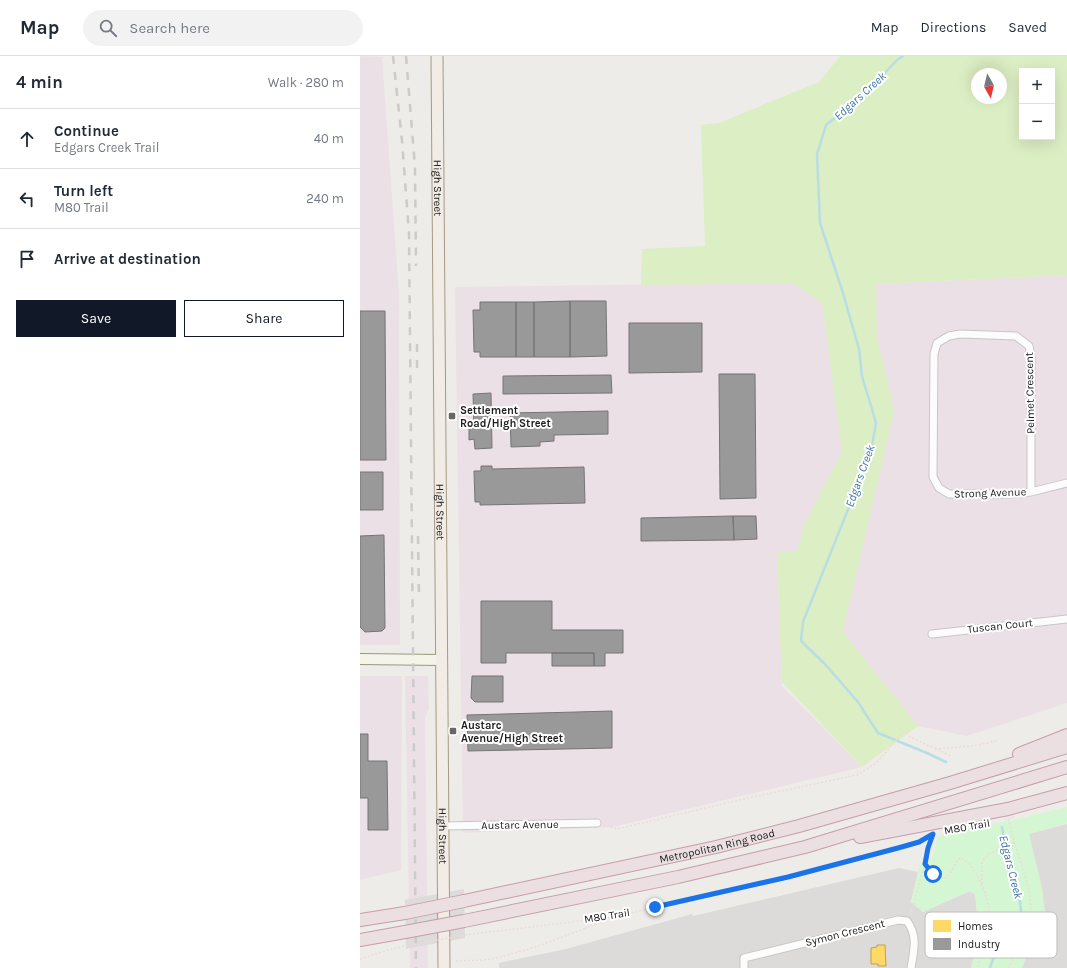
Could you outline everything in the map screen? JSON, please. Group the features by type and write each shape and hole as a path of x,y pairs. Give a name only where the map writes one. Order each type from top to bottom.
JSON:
{"highway":[{"path":"950,783 1067,735"},
{"name":"Metropolitan Ring Road","path":"360,920 464,901 716,847 799,826 950,783 1067,747"},
{"name":"Metropolitan Ring Road","path":"360,940 464,921 678,877 805,847 1067,767"},
{"path":"805,847 1008,809 1067,793"}],"main road":[{"name":"High Street","path":"437,56 444,968"},
{"path":"360,659 441,660"}],"street":[{"name":"Pelmet Crescent","path":"938,488 933,478 934,354 937,343 949,336 955,335 1016,336 1029,346 1031,357 1031,492"},
{"name":"Strong Avenue","path":"938,488 949,494 1011,494 1031,492 1067,483"},
{"name":"Tuscan Court","path":"932,634 1067,619"},
{"name":"Austarc Avenue","path":"443,826 597,823"},
{"name":"Symon Crescent","path":"744,968 744,958 898,920 907,921"},
{"path":"907,921 912,928 915,945 911,968"}],"path":[{"path":"899,730 910,738 952,757"},
{"path":"597,823 617,829 739,800 857,775 876,763 903,733"},
{"path":"935,748 987,744 998,740"},
{"path":"1009,821 1006,816 1011,826 1028,889 1031,912"},
{"name":"M80 Trail","path":"1005,820 1014,818"},
{"name":"M80 Trail","path":"360,959 391,949 464,935 613,917 788,877 919,842 938,832"},
{"path":"907,921 914,906 928,848 933,834"},
{"path":"982,885 983,860 993,851 1011,848 1014,841"},
{"path":"925,864 933,874 938,877 946,878 957,861 960,858 964,859 974,871 982,885 989,906 989,912"},
{"path":"456,961 489,959 525,950 613,917"},
{"path":"977,968 980,958"},
{"path":"1008,968 1014,958"}],"shaded area":[{"path":"360,56 382,57 399,294 400,645 360,645"},
{"path":"1067,275 1067,703 967,736 918,726 843,632 894,411 877,336 876,284"},
{"path":"793,283 822,303 842,452 804,525 797,552 777,552 782,686 862,767 613,827 463,833 455,287"},
{"path":"360,676 402,676 401,870 360,880"},
{"path":"405,676 428,676 429,709 425,717 428,968 410,968"},
{"path":"1067,824 1067,968 1020,968 1021,958 1057,958 1057,912 1024,912 1029,834"},
{"path":"899,868 918,872 911,902 923,912 970,891 975,894 977,912 925,912 925,958 974,958 971,968 499,968 499,963 566,949 692,914 693,916"}],"green space":[{"path":"840,56 1067,56 1067,275 876,284 877,336 894,411 843,632 918,726 862,767 782,682 777,551 797,552 804,525 842,452 822,303 793,283 641,285 642,249 705,246 701,125 719,123 819,82"},
{"path":"1067,807 1067,823 1029,834 1042,888 1045,912 977,912 975,894 969,891 923,912 911,902 920,863 932,860 937,838 944,833 1009,821"},
{"path":"974,958 1026,958 1022,968 971,968"}],"pier":[{"path":"464,889 465,938 406,949 405,900"}],"building: Homes":[{"path":"877,945 885,945 886,966 871,964 871,948 877,947"}],"building: Industry":[{"path":"570,301 606,301 607,356 570,357"},
{"path":"570,301 570,357 534,357 534,302"},
{"path":"480,302 516,302 516,357 480,357 480,352 474,352 473,310 480,310"},
{"path":"516,302 534,302 534,357 516,357"},
{"path":"360,311 385,311 386,460 360,460"},
{"path":"629,323 702,323 702,372 629,373"},
{"path":"719,374 755,374 756,498 720,499"},
{"path":"611,375 612,393 503,394 503,376"},
{"path":"491,393 492,448 475,449 474,439 469,440 469,429 474,428 473,394"},
{"path":"608,411 608,434 554,435 554,441 540,442 540,446 511,447 510,413"},
{"path":"481,466 492,466 492,469 584,467 585,503 480,505 480,502 475,502 474,471 481,471"},
{"path":"360,472 383,472 383,510 360,510"},
{"path":"733,516 734,540 641,541 641,518"},
{"path":"733,516 756,516 757,539 734,540"},
{"path":"384,535 385,628 382,631 365,632 360,627 360,536"},
{"path":"481,601 552,601 552,630 623,630 623,653 605,653 605,666 594,666 594,653 506,653 506,663 481,663"},
{"path":"552,653 594,653 594,666 552,666"},
{"path":"472,676 503,676 503,702 475,702 471,698"},
{"path":"612,711 612,748 468,751 467,715"},
{"path":"360,734 368,734 368,761 387,761 388,830 368,830 368,798 360,798"}],"waterway":[{"name":"Edgars Creek","path":"903,56 896,61 864,95 826,125 817,154 820,223 843,293 859,349 862,376 876,423 871,452 803,622 801,641 824,663 858,702 878,733 946,762"},
{"name":"Edgars Creek","path":"1002,827 1008,864 1019,894 1021,912"},
{"name":"Edgars Creek","path":"990,968 994,958"}],"railway":[{"path":"393,56 402,141 409,233 416,968"},
{"path":"406,56 415,167 416,266"},
{"path":"417,344 417,374"},
{"path":"418,536 419,596"}],"place":[{"name":"Settlement Road/High Street","path":"452,416"},
{"name":"Austarc Avenue/High Street","path":"453,731"}],"route":[{"path":"655,907 831,866 919,842 933,834 928,848 925,864 933,874"}]}
